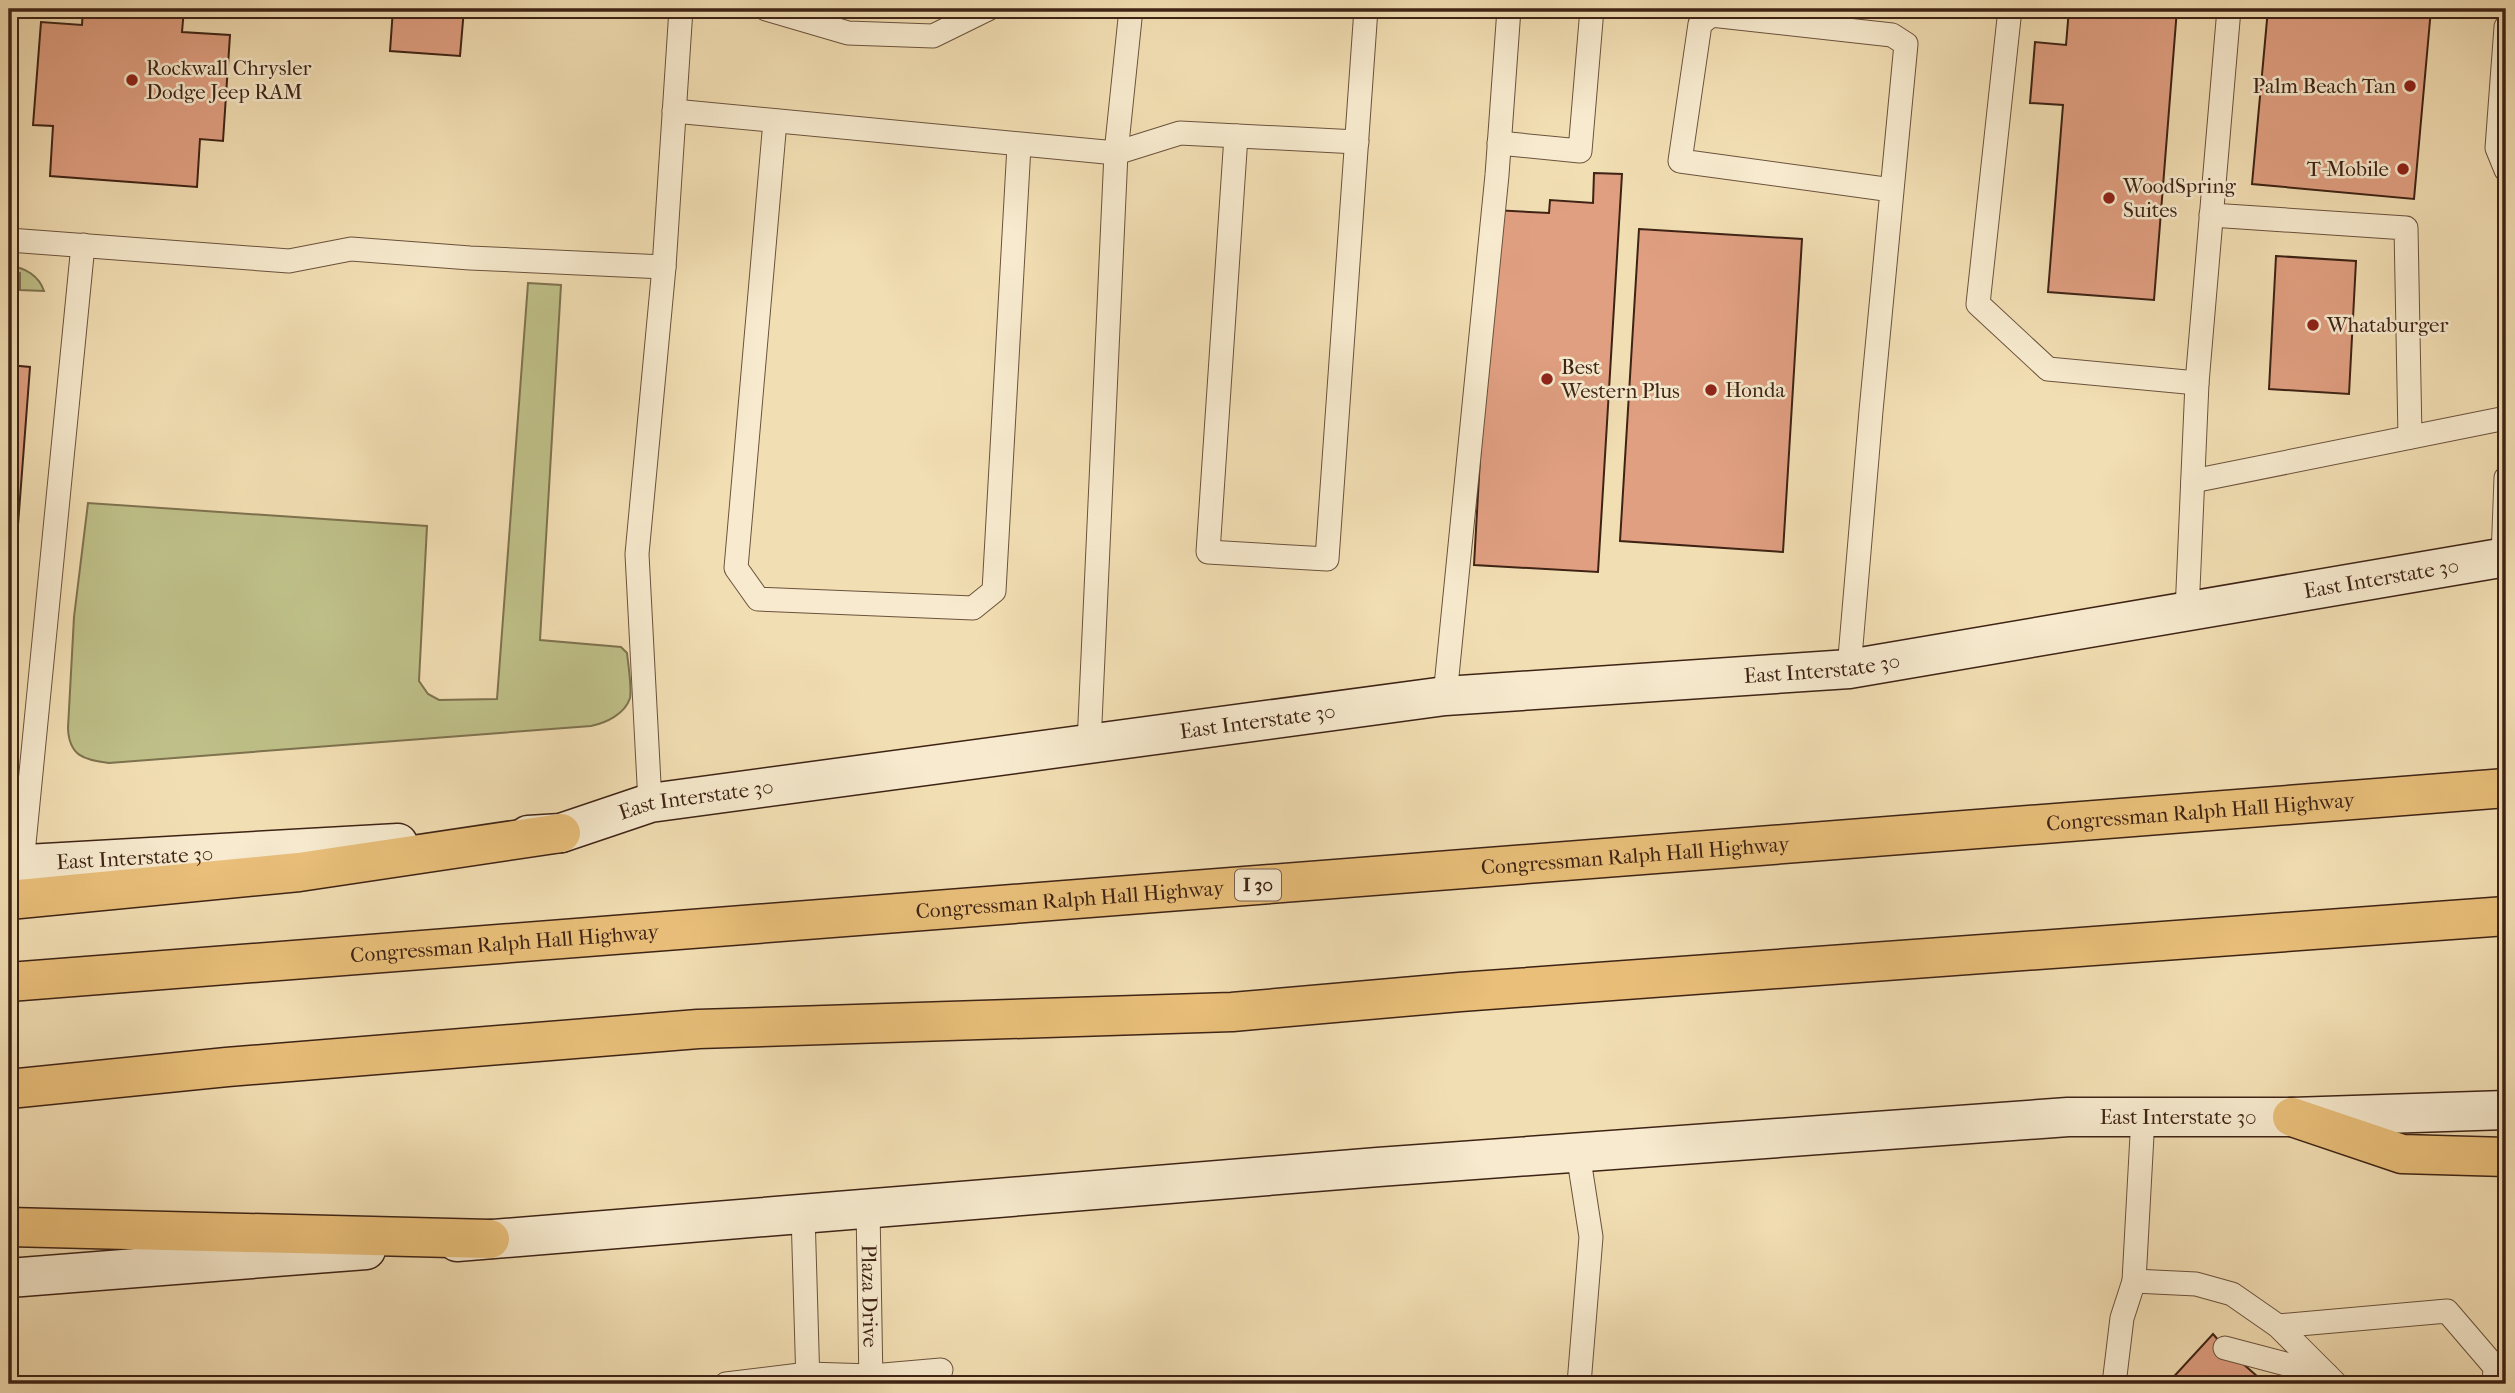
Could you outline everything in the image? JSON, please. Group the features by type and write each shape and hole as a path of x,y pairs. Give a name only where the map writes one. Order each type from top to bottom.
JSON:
{"main road":[{"name":"East Interstate 30","path":"15,865 561,834 650,803 1445,696 1849,669 2504,557"},
{"name":"Congressman Ralph Hall Highway","path":"9,982 2506,788"},
{"path":"9,900 299,872 561,834"},
{"path":"9,1088 227,1067 698,1029 1232,1012 1460,992 2506,916"},
{"name":"East Interstate 30","path":"9,1278 803,1213 2068,1117 2292,1117 2506,1110"},
{"path":"2292,1117 2402,1154 2506,1157"},
{"path":"9,1227 489,1240"}],"lane":[{"path":"650,803 637,554 664,267 681,9"},
{"path":"766,9 848,33 933,36 988,9"},
{"path":"1088,744 1116,153 1131,9"},
{"path":"1236,136 1208,552 1327,559 1366,9"},
{"path":"1445,696 1499,144 1509,9"},
{"path":"1499,144 1580,151 1592,9"},
{"path":"2010,9 1978,303 2048,369 2197,383"},
{"path":"2187,612 2197,383 2229,9"},
{"path":"1849,669 1906,44 1892,35 1711,15 1700,24 1680,161 1892,190"},
{"path":"2506,27 2497,148 2506,170"},
{"path":"674,111 1020,146 1116,153 1180,133 1356,142"},
{"path":"775,121 736,568 758,599 973,608 994,591 1020,146"},
{"path":"2211,215 2406,228 2410,438"},
{"path":"9,240 289,261 351,249 470,258 664,267"},
{"path":"15,865 83,245"},
{"path":"2193,481 2506,418"},
{"path":"2504,557 2506,478"},
{"path":"2114,1384 2122,1318 2134,1281 2143,1116"},
{"path":"1578,1153 1591,1237 1579,1384"},
{"name":"Plaza Drive","path":"868,1208 872,1380"},
{"path":"803,1213 808,1379"},
{"path":"2134,1281 2196,1284 2232,1294 2278,1326 2330,1382"},
{"path":"2278,1326 2447,1311 2495,1367 2494,1384"},
{"path":"2225,1348 2330,1382"},
{"path":"726,1384 808,1379 872,1380 941,1370"},
{"path":"2291,1384 2330,1382"}],"green space":[{"path":"9,266 31,273 44,291 20,290 20,273 9,271"},
{"path":"528,283 561,285 540,640 621,647 627,653 631,688 628,704 624,709 609,720 591,726 109,763 79,755 71,745 68,728 74,617 88,503 427,526 419,681 428,694 439,700 497,699"}],"building":[{"name":"Rockwall Chrysler Dodge Jeep RAM","path":"83,9 184,9 182,32 230,35 223,141 200,139 197,187 50,176 53,126 33,125 41,22 82,25"},
{"path":"393,9 464,9 460,56 390,51"},
{"name":"WoodSpring Suites","path":"2069,9 2177,9 2154,300 2048,292 2063,105 2030,103 2035,42 2066,45"},
{"path":"2268,9 2431,9 2414,199 2252,184"},
{"name":"Best Western Plus","path":"1594,173 1622,174 1598,572 1474,565 1494,210 1549,213 1550,200 1593,203"},
{"name":"Honda","path":"1639,229 1802,239 1783,552 1620,541"},
{"name":"Whataburger","path":"2276,256 2356,261 2349,394 2269,389"},
{"path":"9,365 30,367 9,643"},
{"path":"2213,1334 2225,1348 2266,1384 2167,1384"}],"place":[{"name":"Rockwall Chrysler Dodge Jeep RAM","path":"132,80"},
{"name":"Palm Beach Tan","path":"2410,86"},
{"name":"T-Mobile","path":"2403,169"},
{"name":"WoodSpring Suites","path":"2109,198"},
{"name":"Whataburger","path":"2313,325"},
{"name":"Best Western Plus","path":"1547,379"},
{"name":"Honda","path":"1711,390"}]}
